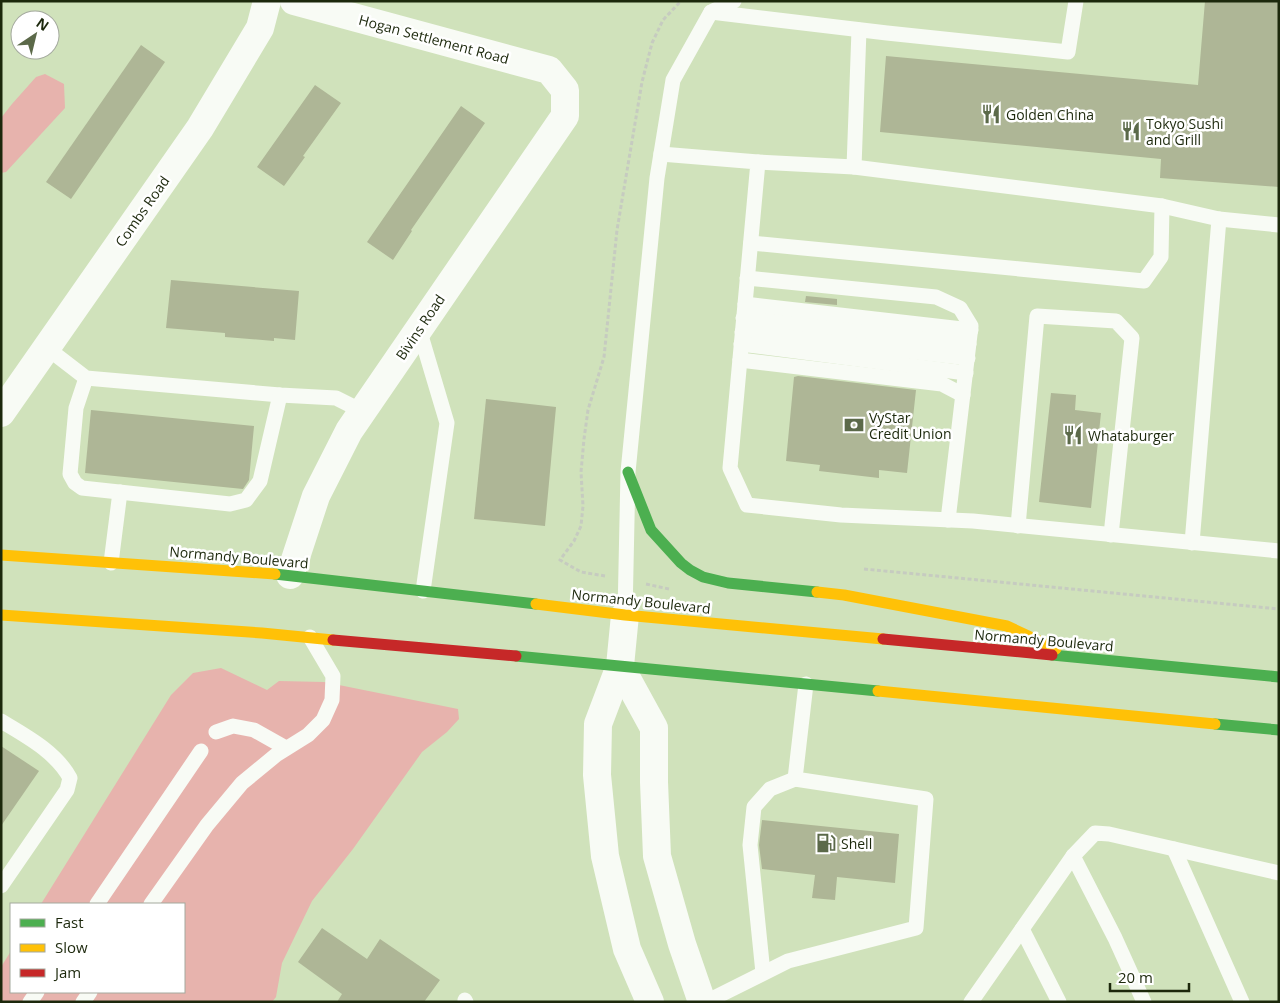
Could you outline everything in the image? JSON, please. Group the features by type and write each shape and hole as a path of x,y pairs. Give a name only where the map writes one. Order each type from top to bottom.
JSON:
{"main road":[{"path":"628,472 651,530 681,563 703,577 728,583 844,595 1007,626 1075,658"},
{"name":"Normandy Boulevard","path":"1,555 290,575 625,615 1279,677"},
{"path":"1,615 310,637 1279,730"}],"street":[{"name":"Combs Road","path":"1,414 200,128 260,28 267,1"},
{"name":"Hogan Settlement Road","path":"294,1 549,70 565,90"},
{"name":"Bivins Road","path":"290,575 316,496 349,431 565,116 565,90"},
{"path":"625,615 620,666 598,724 597,775 607,865 627,949 650,1002"},
{"path":"620,666 654,728 657,856 682,944 704,1002"}],"lane":[{"path":"625,615 628,472 661,154 673,80 711,12 734,1"},
{"path":"711,12 1068,52 1076,1"},
{"path":"854,167 859,30"},
{"path":"661,154 854,167 1162,206 1220,219 1279,225"},
{"path":"758,162 730,468 747,505 842,515 948,520 1018,526 1279,551"},
{"path":"751,243 1144,281 1161,257 1162,206"},
{"path":"1192,543 1220,219"},
{"path":"747,278 936,297 960,308 971,326 948,520"},
{"path":"1018,526 1037,316 1116,321 1132,338 1111,535"},
{"path":"743,325 968,351"},
{"path":"743,325 968,351"},
{"path":"419,329 448,423 423,591"},
{"path":"47,348 86,378 336,398 362,411"},
{"path":"740,360 942,384 963,395"},
{"path":"86,378 76,408 70,474 75,484 82,488 230,504 246,500 260,481 280,395"},
{"path":"112,563 120,492"},
{"path":"152,903 207,825 242,783 286,748 308,735 323,720 332,700 333,676 310,637"},
{"path":"795,779 806,684"},
{"path":"1,721 33,741 63,765 70,778 67,790 1,886"},
{"path":"216,732 233,726 254,730 286,748"},
{"path":"98,903 201,751"},
{"path":"704,1002 763,974 788,961 916,928 926,799 795,779 770,789 754,807 750,845 763,974"},
{"path":"973,1001 1073,856 1095,833 1109,834 1279,873"},
{"path":"1174,849 1242,1002"},
{"path":"1073,856 1115,938 1144,1002"},
{"path":"1022,929 1059,1002"}],"path":[{"path":"681,1 663,20 652,43 642,82 617,230 604,357 588,410 584,439 581,472 583,506 581,526 574,541 560,560 581,572 676,591 690,570"},
{"path":"864,569 1279,609"}],"shaded area":[{"path":"45,74 64,84 65,108 6,172 1,173 1,118 36,77"},
{"path":"221,668 267,690 279,681 324,682 458,709 459,719 447,732 422,752 353,849 312,901 282,963 276,997 272,1002 1,1002 1,967 10,953 10,993 185,993 185,903 42,903 171,695 193,673"}],"building":[{"path":"1205,1 1279,1 1279,187 1160,178 1161,159 880,132 886,56 1198,85"},
{"path":"141,45 165,62 71,199 46,182"},
{"path":"315,85 341,103 284,186 257,167"},
{"path":"461,106 485,123 411,230 393,260 367,242"},
{"path":"171,280 299,291 295,340 274,338 274,341 225,337 225,333 166,328"},
{"path":"806,296 837,299 837,305 805,302"},
{"path":"794,377 916,390 907,473 879,470 879,478 819,471 820,465 786,461"},
{"name":"Whataburger","path":"1051,393 1076,395 1075,410 1101,413 1091,508 1039,502"},
{"path":"486,399 556,407 545,526 474,519"},
{"path":"91,410 254,426 249,480 243,489 85,473"},
{"path":"1,746 39,771 1,826"},
{"path":"762,820 899,834 895,883 837,877 835,900 812,898 815,875 762,869 759,845"},
{"path":"322,928 367,959 380,939 440,980 424,1002 337,1002 342,994 298,962"}],"traffic: fast":[{"path":"628,472 651,530 681,563 690,570 703,577 728,583 817,592"},
{"path":"275,574 536,604"},
{"path":"1052,655 1279,677"},
{"path":"516,656 878,691"},
{"path":"1215,724 1279,730"}],"traffic: slow":[{"path":"1,555 275,574"},
{"path":"817,592 844,595 1007,626 1056,649"},
{"path":"536,604 625,615 883,639"},
{"path":"1,615 262,633 333,640"},
{"path":"878,691 1215,724"}],"traffic: jam":[{"path":"883,639 1052,655"},
{"path":"333,640 516,656"}],"place":[{"name":"Golden China","path":"991,114"},
{"name":"Tokyo Sushi and Grill","path":"1131,131"},
{"name":"VyStar Credit Union","path":"854,425"},
{"name":"Whataburger","path":"1073,435"},
{"name":"Shell","path":"826,843"}]}
